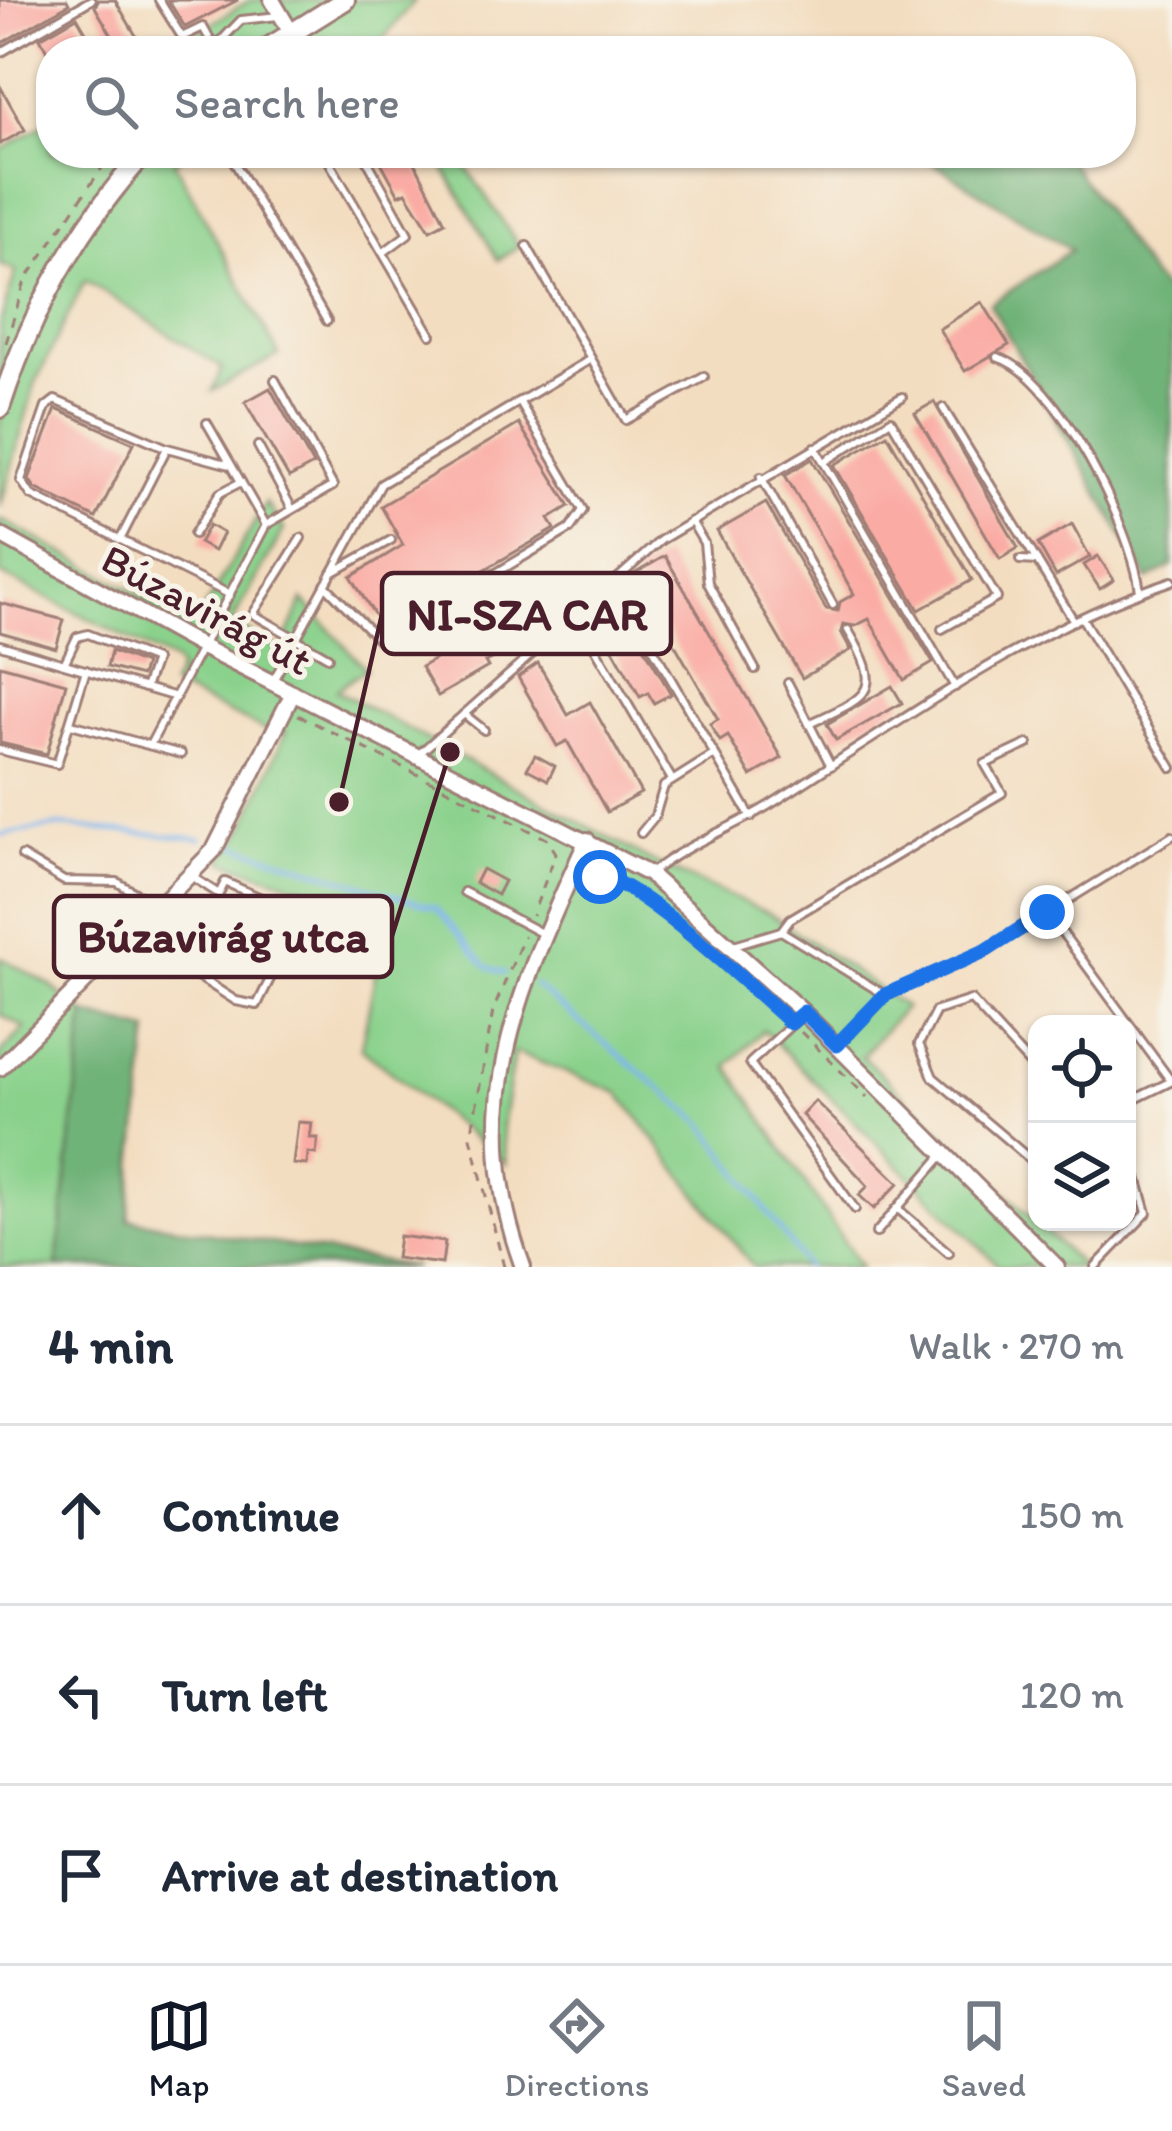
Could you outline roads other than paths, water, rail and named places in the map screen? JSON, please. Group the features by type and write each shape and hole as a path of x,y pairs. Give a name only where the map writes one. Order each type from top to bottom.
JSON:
{"main road":[{"path":"276,36 287,24 345,0"},
{"path":"0,408 39,304 90,221 134,168"}],"street":[{"path":"272,0 287,24"},
{"name":"Búzavirág út","path":"0,535 204,648 649,874 731,946 798,1018 837,1045 1057,1267"},
{"path":"0,1068 191,876 225,830 293,693"},
{"path":"524,1267 500,1175 499,1088 504,1048 586,840"}],"lane":[{"path":"0,53 91,0"},
{"path":"159,0 181,36"},
{"path":"226,36 241,20 287,24 295,36"},
{"path":"184,36 203,27 207,36"},
{"path":"237,168 327,321"},
{"path":"333,168 430,335"},
{"path":"371,168 408,234 383,253"},
{"path":"527,245 626,420 704,377"},
{"path":"997,356 1019,367 1053,403 1129,542 1140,592"},
{"path":"272,682 381,484 591,358"},
{"path":"150,745 266,525 333,486 275,380"},
{"path":"417,755 574,613 691,521 902,397"},
{"path":"230,465 166,448 63,400 46,407 22,485 230,595"},
{"path":"325,585 381,642 570,530 583,510 519,401"},
{"path":"943,408 1172,768"},
{"path":"824,462 891,420 997,598 942,628"},
{"path":"207,423 266,525"},
{"path":"258,446 292,509"},
{"path":"815,447 955,687"},
{"path":"120,540 166,448"},
{"path":"761,477 833,605"},
{"path":"194,534 220,494 241,482"},
{"path":"691,521 704,544 708,583 755,669"},
{"path":"301,538 254,614 328,657"},
{"path":"331,574 392,540"},
{"path":"1020,560 1037,561"},
{"path":"613,580 752,817"},
{"path":"649,874 752,817 955,687 1078,620 1172,581"},
{"path":"491,617 533,596 563,626"},
{"path":"574,613 671,778"},
{"path":"809,724 851,704 868,685 869,666 848,630"},
{"path":"65,664 77,637 88,634 155,661 145,688"},
{"path":"0,645 176,697"},
{"path":"0,750 57,764 86,670"},
{"path":"788,683 831,766"},
{"path":"464,714 484,730"},
{"path":"70,724 181,754"},
{"path":"731,946 781,932 790,920 1002,793 985,764 1028,743"},
{"path":"641,832 656,816 661,791 671,778 715,754"},
{"path":"837,1045 885,995 987,950 1172,836"},
{"path":"22,856 64,881 117,882 160,908"},
{"path":"191,876 219,894 225,882 286,909 270,933"},
{"path":"464,892 546,935"},
{"path":"1047,912 1172,1081 1136,1099"},
{"path":"781,932 885,995"},
{"path":"134,935 236,1001 257,1005 272,975 232,950"},
{"path":"1028,1062 971,1000 937,1011 919,1044 933,1077 1028,1158"},
{"path":"798,1018 750,1063 855,1209"},
{"path":"876,1233 944,1155"},
{"path":"1136,1174 1147,1213 1136,1224"},
{"path":"897,1208 950,1252"},
{"path":"1095,1267 1130,1231"}],"waterway":[{"path":"0,835 60,826 201,839"},
{"path":"228,843 436,908 487,967 505,973"},
{"path":"534,985 703,1123 807,1267"}],"place":[{"name":"Búzavirág utca","path":"450,752"},
{"name":"NI-SZA CAR","path":"339,802"}]}
